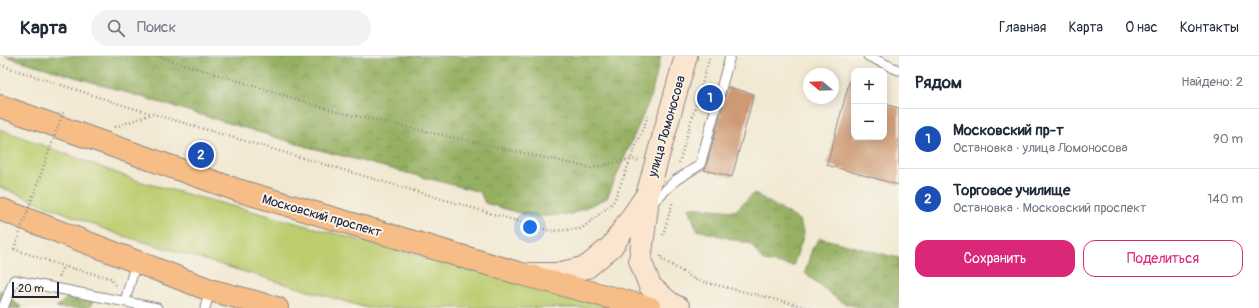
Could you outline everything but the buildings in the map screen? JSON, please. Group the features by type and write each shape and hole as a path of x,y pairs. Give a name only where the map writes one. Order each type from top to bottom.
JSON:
{"main road":[{"name":"улица Ломоносова","path":"680,308 671,304 650,286 640,260 647,201 686,56"},
{"name":"Московский проспект","path":"0,106 237,190 518,273 650,308"},
{"name":"улица Ломоносова","path":"518,273 557,274 587,267 612,246 647,201"},
{"path":"0,209 136,262 208,299 277,308"}],"lane":[{"path":"647,201 700,165 730,56"},
{"path":"868,56 898,70"},
{"path":"126,301 136,262"},
{"path":"3,308 14,280 157,308"}],"path":[{"path":"157,56 338,112 591,168 632,159"},
{"path":"0,66 152,113 551,231 581,229 613,203 632,159 648,115"},
{"path":"64,110 14,249 63,266 110,278 126,301"},
{"path":"113,128 152,113"},
{"path":"662,239 672,207"},
{"path":"661,252 660,258 696,280 810,308"}],"green space":[{"path":"5,56 661,56 650,99 607,198 571,214 533,217 485,203 480,192 308,147"},
{"path":"0,129 138,181 615,308 367,308 117,234 0,187"},
{"path":"754,193 799,220 804,234 793,266 763,261 751,244 697,230 688,207 735,211"},
{"path":"820,238 899,258 899,308 861,308 841,302 805,273 812,249"},
{"path":"0,290 22,308 0,308"},
{"path":"68,297 93,301 89,308 56,308"}],"place":[{"name":"Московский пр-т","path":"710,98"},
{"name":"Торговое училище","path":"201,155"}]}
